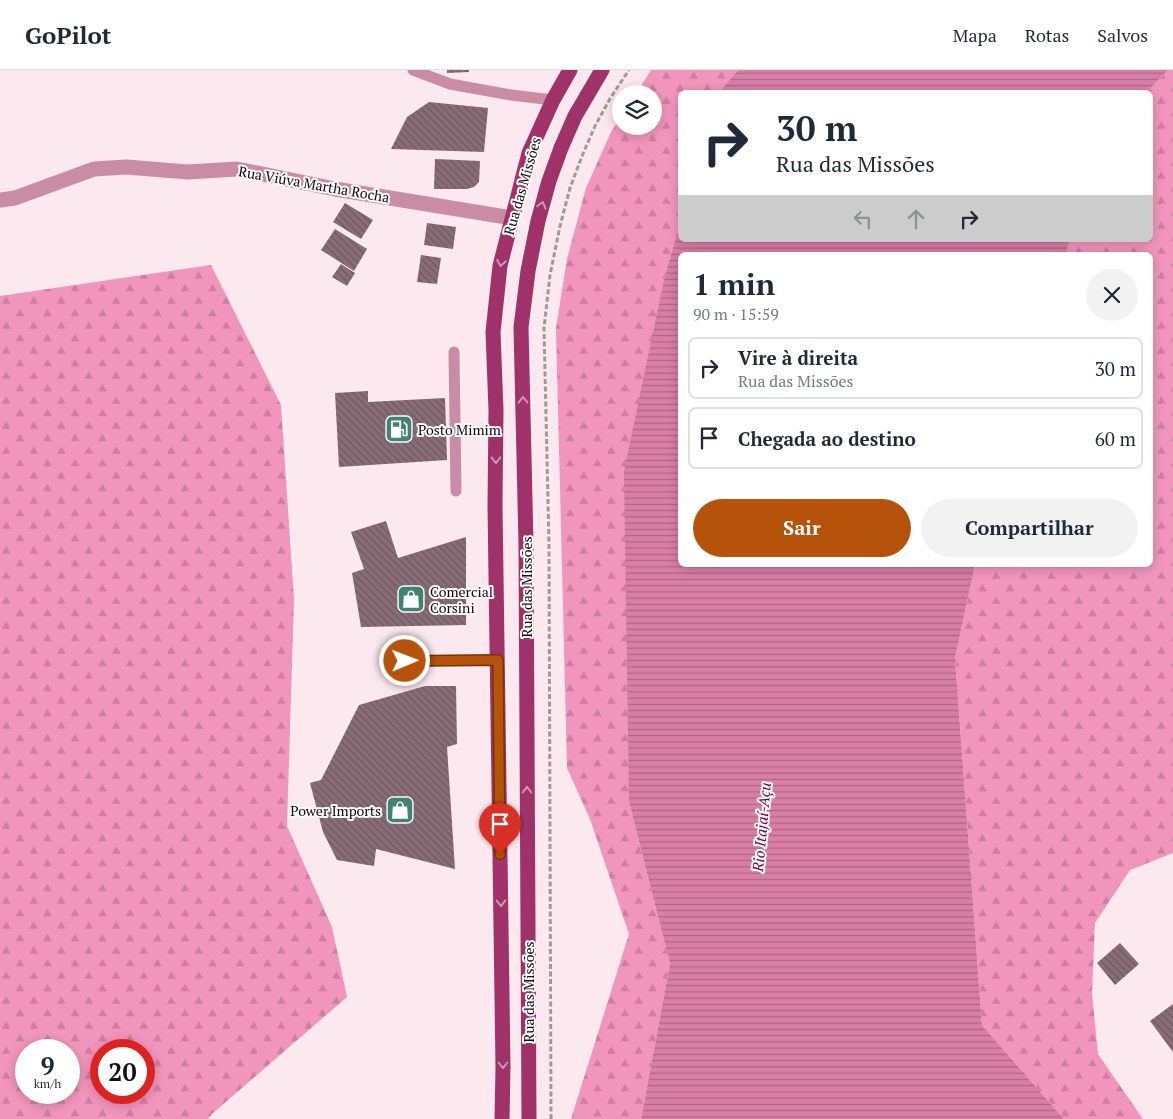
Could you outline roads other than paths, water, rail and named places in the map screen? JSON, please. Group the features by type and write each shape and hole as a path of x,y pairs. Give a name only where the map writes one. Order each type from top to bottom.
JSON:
{"main road":[{"name":"Rua das Missões","path":"502,1119 503,1067 495,505 496,410 493,332 500,266 529,153 553,100 570,70"},
{"name":"Rua das Missões","path":"529,1119 526,544 521,327 528,271 548,181 575,116 602,70"}],"street":[{"name":"Rua Viúva Martha Rocha","path":"0,200 15,198 94,169 126,167 188,172 237,169 335,189 512,218"}],"lane":[{"path":"413,70 450,84 553,100"},
{"path":"454,352 456,491"},
{"path":"388,661 498,660"}],"water":[{"path":"738,70 1168,70 1149,90 721,90"},
{"name":"Rio Itajaí-Açu","path":"678,230 678,242 1069,242 1066,252 678,252 678,567 975,567 955,658 982,1025 1064,1119 641,1119 670,964 629,802 624,471 665,275"}],"place":[{"name":"Posto Mimim","path":"399,429"},
{"name":"Comercial Corsini","path":"411,599"},
{"name":"Power Imports","path":"400,810"}]}
